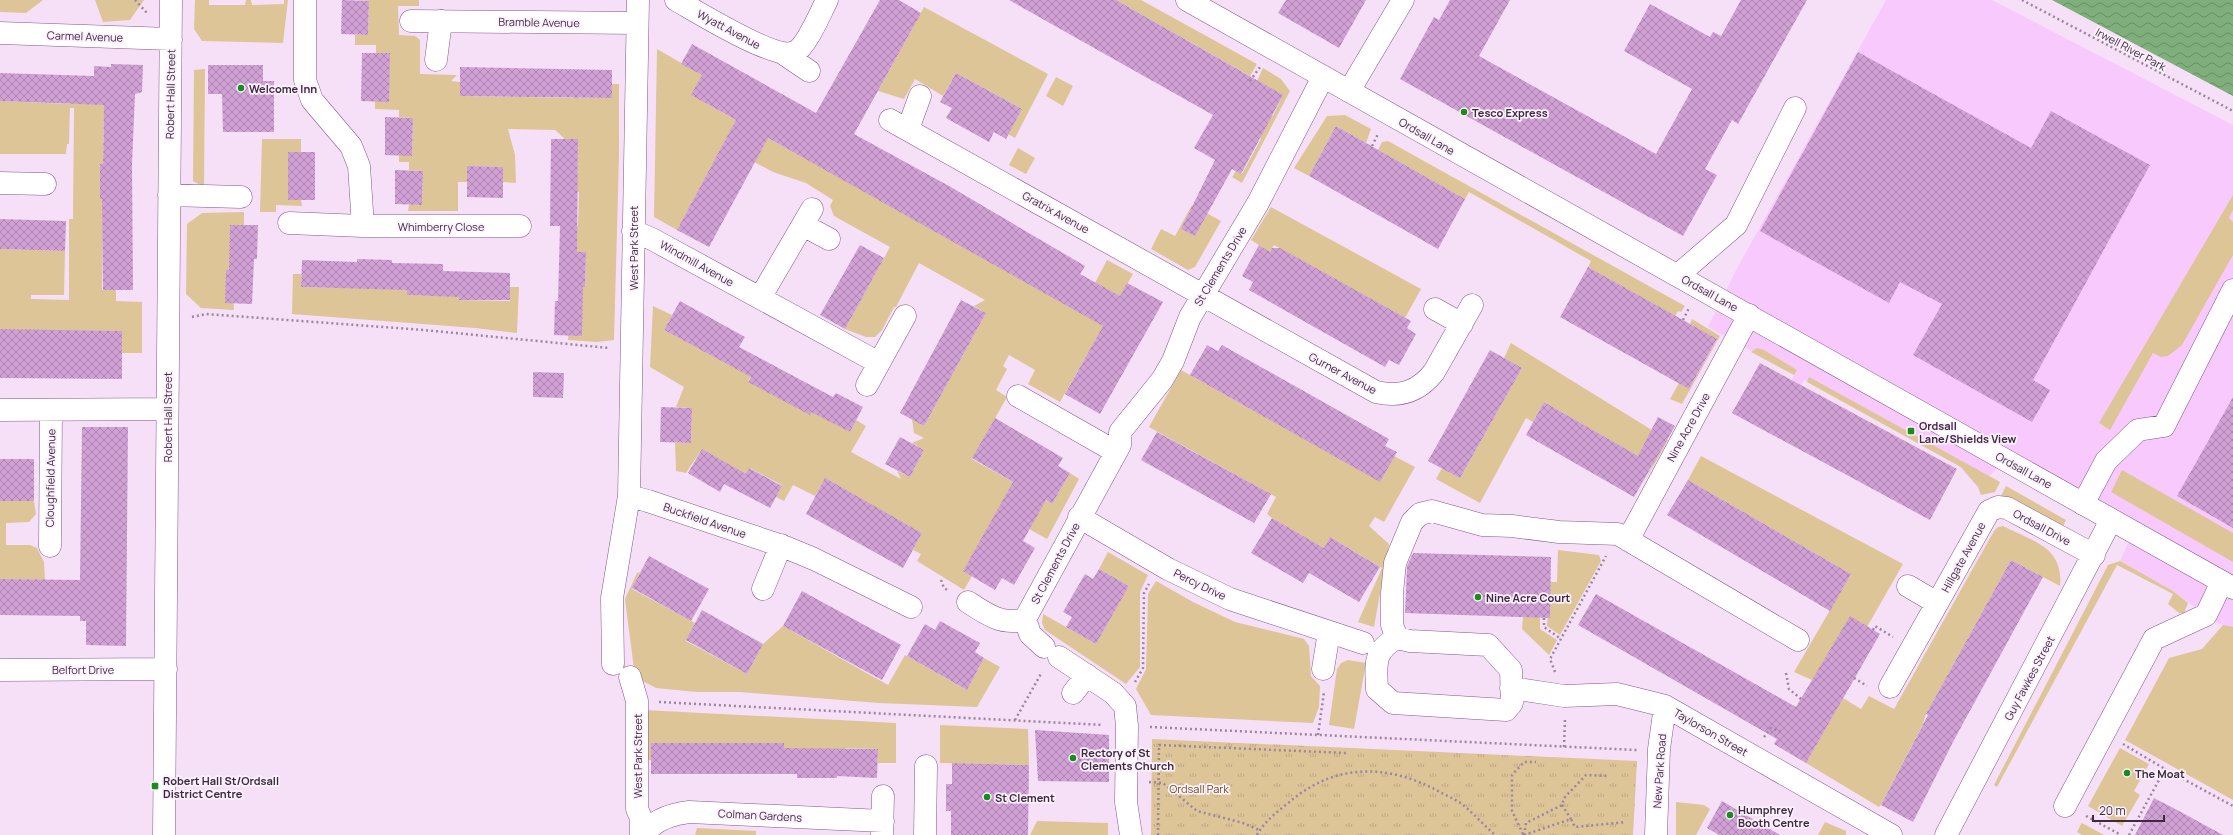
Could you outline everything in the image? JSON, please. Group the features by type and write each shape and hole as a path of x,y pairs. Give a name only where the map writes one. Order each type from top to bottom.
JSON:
{"street":[{"name":"Robert Hall Street","path":"164,835 171,0"},
{"path":"305,0 306,80 312,100 351,146 359,166 363,226"},
{"name":"West Park Street","path":"638,0 633,231 633,353 629,496 612,598 622,670 637,701 637,809 641,818 641,835"},
{"name":"Wyatt Avenue","path":"676,0 764,48 784,54 810,71"},
{"path":"784,54 796,52 804,44 827,0"},
{"name":"Ordsall Lane","path":"1187,0 1750,315 2228,585"},
{"path":"1350,91 1403,0"},
{"name":"Bramble Avenue","path":"412,21 637,23"},
{"path":"436,60 441,21"},
{"name":"Carmel Avenue","path":"0,32 171,39"},
{"name":"St Clements Drive","path":"1025,619 1079,517 1120,445 1120,432 1162,380 1173,361 1190,317 1258,203 1323,77"},
{"name":"Gratrix Avenue","path":"920,96 899,125 1203,295"},
{"path":"1678,275 1736,225 1795,108"},
{"path":"0,183 45,184"},
{"path":"169,195 241,197"},
{"path":"760,298 807,217 829,239"},
{"name":"Whimberry Close","path":"289,223 363,226 520,226"},
{"name":"Windmill Avenue","path":"633,231 652,239 879,364"},
{"path":"2083,504 2106,462 2138,430 2164,426 2233,290"},
{"name":"Gurner Avenue","path":"1203,295 1367,388 1386,395 1406,394 1427,382 1472,305"},
{"path":"1435,309 1462,324"},
{"name":"Nine Acre Drive","path":"1623,537 1750,315"},
{"path":"867,385 905,316"},
{"path":"1018,396 1116,452"},
{"path":"0,410 51,411 167,409"},
{"name":"Cloughfield Avenue","path":"50,546 51,411"},
{"name":"Buckfield Avenue","path":"629,496 781,546 814,559 911,608"},
{"name":"Ordsall Drive","path":"1989,511 1998,507 2007,508 2094,555"},
{"path":"1398,638 1392,624 1392,593 1395,563 1412,522 1420,514 1432,510 1482,525 1512,526 1558,532 1623,537 1798,640"},
{"name":"Hillgate Avenue","path":"1890,687 1989,511"},
{"name":"Percy Drive","path":"1079,517 1168,568 1230,599 1363,643"},
{"name":"Guy Fawkes Street","path":"1946,835 2111,520"},
{"path":"763,589 781,546"},
{"path":"2073,810 2154,640 2206,616 2228,585"},
{"name":"Hillgate Avenue","path":"1908,586 1938,603"},
{"path":"968,602 996,618 1014,622 1025,619 1030,634 1050,657 1087,675 1113,693 1125,706 1127,726 1126,802 1131,835"},
{"path":"1323,679 1329,632"},
{"path":"1398,638 1410,641 1488,645 1511,670 1512,703 1506,710 1393,702 1377,689 1376,660 1385,644 1398,638"},
{"name":"Belfort Drive","path":"0,670 166,669"},
{"path":"1073,693 1087,675"},
{"name":"Taylorson Street","path":"1511,688 1564,696 1617,694 1666,706 1891,835"},
{"name":"New Park Road","path":"1656,835 1659,749 1666,706"},
{"path":"925,835 926,766"},
{"name":"Colman Gardens","path":"644,835 646,831 666,817 690,812 882,828 883,796"}],"path":[{"path":"135,0 151,16"},
{"name":"Irwell River Park","path":"2022,0 2233,111"},
{"path":"1250,81 1257,72"},
{"path":"1372,146 1380,130"},
{"path":"1683,320 1692,304"},
{"path":"191,317 206,314 424,330 614,349"},
{"path":"1564,747 1564,696 1550,659 1623,537"},
{"path":"1132,687 1143,668 1144,593 1152,578"},
{"path":"1544,618 1544,627 1561,639"},
{"path":"1873,630 1876,626 1894,638"},
{"path":"1015,720 1050,657"},
{"path":"1786,673 1789,689 1801,699"},
{"path":"1318,735 1323,679"},
{"path":"637,701 1111,725"},
{"path":"1147,726 1564,747 1659,749"},
{"path":"1761,740 1771,728 1781,732"},
{"path":"2123,744 2233,806"},
{"path":"1158,835 1160,745 1346,753"},
{"path":"1524,835 1512,810 1512,775 1524,762 1536,762"},
{"path":"2129,835 2165,769"},
{"path":"1257,835 1259,830 1272,816 1304,790 1340,775 1380,770 1401,774 1429,786 1461,803 1495,835"},
{"path":"1524,835 1526,823 1562,805 1564,798 1586,775 1609,776"},
{"path":"1146,782 1158,782 1172,789 1197,811 1243,823 1259,830"},
{"path":"1562,805 1575,827 1626,822"},
{"path":"2073,810 2121,835"},
{"path":"1524,835 1571,819"}],"shaded area":[{"path":"1886,0 1992,0 2233,125 2233,627 2226,627 2212,620 2173,591 2120,561 2129,541 1998,468 1978,487 1960,467 1804,380 1801,385 1792,380 1794,375 1708,327 1735,272"}],"green space":[{"path":"0,0 43,0 26,13 0,12"},
{"path":"95,0 144,0 130,20 103,22"},
{"path":"195,0 209,0 209,5 245,5 246,0 251,0 252,5 284,4 284,0 288,0 283,43 202,41 194,29"},
{"path":"356,0 419,0 419,6 398,6 399,35 415,36 420,40 420,74 457,75 451,81 460,82 460,96 574,98 578,83 578,98 611,98 612,84 619,84 619,157 614,340 597,342 568,340 572,286 585,286 586,253 573,252 564,226 578,226 579,192 565,192 578,173 578,139 565,139 555,130 508,129 515,155 516,183 503,182 503,167 468,166 467,182 458,182 458,211 408,211 409,205 422,204 423,171 409,170 409,162 399,162 399,155 412,155 413,118 399,117 399,110 375,109 375,101 389,53 376,53 376,45 355,45 355,35 368,35 369,1"},
{"path":"1116,0 1141,0 1257,64 1250,76"},
{"path":"924,7 1048,74 1015,138 1008,134 1022,109 956,73 943,96 915,79 904,99 878,91"},
{"path":"657,49 702,75 707,104 802,157 1088,296 1107,260 1133,274 1060,402 1028,384 1035,370 1009,355 1003,366 1007,369 996,390 1007,397 972,459 1052,504 1070,473 1079,479 1047,539 1020,524 972,576 964,590 917,561 921,554 913,550 922,533 825,479 815,496 793,485 784,501 776,497 782,485 750,468 743,480 734,468 702,449 686,473 676,471 675,443 691,443 692,408 676,407 684,387 650,367 653,306 672,315 664,330 729,365 754,370 748,381 810,414 816,403 823,417 850,432 856,420 866,426 851,452 901,479 897,471 910,477 924,450 912,443 924,438 914,433 912,419 924,426 986,313 974,306 985,300 919,263 896,307 894,307 882,330 875,337 866,337 845,329 890,247 834,216 830,206 833,200 806,183 773,172 723,145 677,230 654,217"},
{"path":"1263,68 1281,79 1290,91 1242,183 1232,177 1236,171 1242,174 1261,139 1256,135 1268,114 1273,116 1283,95 1257,81"},
{"path":"205,69 204,187 193,181 194,70"},
{"path":"1056,77 1073,86 1063,106 1046,96"},
{"path":"105,93 103,143 115,143 115,147 103,147 103,164 100,164 100,199 103,199 102,290 116,290 116,301 142,302 142,353 122,353 122,331 0,330 0,249 65,251 64,295 31,295 31,299 69,300 69,219 73,219 74,108 70,108 69,144 67,144 66,154 0,154 0,101 70,104"},
{"path":"1345,115 1371,129 1366,143 1336,126 1309,176 1294,168 1327,116"},
{"path":"262,139 301,139 301,152 288,152 288,200 301,200 302,206 276,205 276,212 260,212"},
{"path":"1388,141 1685,306 1681,312 1678,311 1675,316 1588,267 1591,261 1469,192 1465,199 1378,150 1382,142"},
{"path":"1018,148 1035,158 1026,174 1009,165"},
{"path":"2233,195 2233,210 2229,218 2233,222 2233,255 2182,345 2168,356 2161,357 2153,353 2110,430 2099,423"},
{"path":"1192,205 1221,221 1195,267 1188,270 1151,249 1161,229 1175,236"},
{"path":"1271,207 1421,289 1405,318 1274,245 1270,252 1251,240"},
{"path":"244,212 244,225 230,225 234,310 201,308 186,294 187,224 202,213"},
{"path":"293,274 301,274 301,287 338,288 407,279 407,295 443,296 459,286 459,300 510,301 510,287 519,287 517,333 475,328 292,314"},
{"path":"1692,319 1720,336 1682,404 1670,399 1679,383 1689,389 1717,340 1690,324"},
{"path":"1511,343 1668,440 1644,483 1653,465 1544,402 1533,422 1526,418 1480,503 1436,479 1442,468 1460,478 1522,368 1504,358"},
{"path":"1757,348 1764,350 1797,370 1794,375 1751,352"},
{"path":"1181,370 1254,411 1394,456 1415,467 1384,522 1375,517 1369,526 1389,544 1374,627 1358,622 1382,568 1330,537 1324,548 1272,518 1267,514 1276,497 1149,427"},
{"path":"1809,377 2000,482 1995,492 1981,495 1978,487 1961,467 1807,382"},
{"path":"1701,456 1903,564 1867,627 1812,680 1794,672 1851,574 1688,480"},
{"path":"2122,470 2233,533 2233,562 2111,492"},
{"path":"2006,486 2066,520 2063,526 2014,499 2000,498"},
{"path":"0,501 34,501 36,514 29,522 6,523 6,545 30,545 37,548 44,562 45,580 0,579"},
{"path":"2003,526 2035,541 2051,554 2057,562 2060,573 2060,586 2011,560 1926,714 1923,724 1881,805 1879,807 1806,763 1843,698 1861,709 1869,696 1894,709 1994,531 1998,527"},
{"path":"1558,550 1599,555 1601,561 1560,635 1547,626 1550,582 1557,582"},
{"path":"1108,552 1148,575 1140,592 1140,667 1126,684 1045,630 1042,623 1043,614 1096,644 1129,586 1099,569"},
{"path":"2120,561 2173,591 2188,603 2184,613 2179,613 2168,604 2173,594 2117,565 1997,787 1994,785 2108,565"},
{"path":"640,572 632,589 695,623 686,641 747,674 763,644 783,626 888,685 905,655 967,690 984,658 1000,667 977,707 879,703 740,692 697,692 656,688 635,677 625,599 637,573"},
{"path":"1156,581 1193,602 1235,622 1304,639 1309,646 1311,676 1320,686 1319,707 1313,723 1151,715 1136,689 1146,669 1148,594"},
{"path":"1523,617 1540,617 1540,629 1557,640 1549,655 1522,629"},
{"path":"2223,625 2233,627 2233,800 2125,740 2169,658 2202,649"},
{"path":"1348,660 1366,663 1354,729 1329,725 1337,669 1341,663"},
{"path":"644,710 896,723 896,763 878,763 878,749 845,748 844,761 784,760 784,743 651,743 651,760 642,760"},
{"path":"940,725 1028,729 1029,765 940,763"},
{"name":"Ordsall Park","path":"1152,739 1637,761 1633,835 1151,835"},
{"path":"2120,748 2149,764 2134,791 2140,795 2122,826 2088,806"},
{"path":"1676,802 1704,805 1710,809 1696,835 1676,835"},
{"path":"1037,821 1108,823 1108,835 1030,835"},
{"path":"1825,822 1846,831 1846,835 1818,835"},
{"path":"2082,822 2104,835 2082,835 2077,832"},
{"path":"697,828 756,831 756,835 695,835"}],"water":[{"path":"2052,0 2233,0 2233,96"}],"building":[{"path":"342,0 369,1 368,35 341,34"},
{"path":"880,0 899,0 921,13 854,134 949,186 1085,266 1080,274 1120,296 1127,283 1163,302 1100,414 1065,394 1103,326 768,138 709,247 677,230 736,120 691,95 702,75 681,64 692,44 816,113"},
{"path":"1009,0 1116,0 1283,95 1241,174 1232,169 1195,236 1181,229 1215,160 1194,148 1213,115"},
{"path":"1286,0 1366,0 1339,48 1278,13"},
{"path":"1450,0 1510,0 1479,56 1656,154 1692,89 1624,51 1650,4 1710,37 1713,32 1721,36 1741,0 1807,0 1738,124 1732,120 1705,169 1717,175 1683,236 1400,79 1434,17 1439,20"},
{"path":"1858,52 2031,148 2051,111 2150,165 2033,380 2050,390 2032,422 1913,355 1942,304 1900,282 1889,303 1760,231"},
{"path":"362,53 390,53 389,102 361,101"},
{"path":"111,64 143,65 142,92 135,94 132,164 133,290 103,290 100,164 103,164 104,105 0,101 0,73 94,76 94,66 111,67"},
{"name":"Welcome Inn","path":"208,65 263,65 263,81 274,81 274,132 223,132 222,94 208,94"},
{"path":"460,67 612,70 612,98 460,96"},
{"path":"956,73 1022,109 1006,139 994,132 989,142 946,118 952,108 940,102"},
{"path":"385,117 413,118 412,156 385,155"},
{"path":"1336,126 1465,199 1438,249 1309,176"},
{"path":"551,139 578,139 577,252 586,252 585,287 583,287 582,336 554,335 555,301 558,301 560,226 550,226"},
{"path":"288,152 315,152 315,200 288,200"},
{"path":"467,166 503,167 503,198 467,197"},
{"path":"395,170 423,171 422,205 395,204"},
{"path":"0,219 66,221 65,251 0,249"},
{"path":"230,225 258,225 257,259 254,259 252,304 225,303 226,270 229,270"},
{"path":"860,245 884,258 845,329 820,315"},
{"path":"1259,245 1270,252 1272,248 1280,248 1411,321 1407,328 1416,334 1399,365 1389,360 1385,367 1249,290 1253,282 1242,276"},
{"path":"357,259 392,260 392,263 443,264 443,271 510,273 510,300 459,300 459,297 407,295 407,290 301,287 302,260 357,262"},
{"path":"1588,267 1717,339 1689,389 1560,317"},
{"path":"961,300 986,313 924,426 900,413"},
{"path":"680,301 745,337 739,347 833,397 836,393 863,407 850,432 811,412 810,415 748,382 751,377 664,330"},
{"path":"0,329 122,331 122,379 0,378"},
{"path":"1207,345 1218,351 1222,345 1389,439 1385,446 1397,452 1380,482 1190,375"},
{"path":"1490,350 1522,368 1460,478 1428,461"},
{"path":"1760,363 1957,469 1930,520 1732,413"},
{"path":"533,372 564,373 563,398 533,397"},
{"path":"2233,397 2233,528 2177,496"},
{"path":"1544,402 1638,456 1658,417 1675,426 1634,497 1526,435"},
{"path":"661,407 692,408 691,443 660,442"},
{"path":"995,418 1063,458 1058,466 1070,473 1052,504 1046,500 1023,541 1035,548 1014,585 1002,578 995,590 963,571 1013,482 972,458"},
{"path":"82,427 128,427 126,646 86,645 86,621 80,621 80,616 0,615 0,579 80,580"},
{"path":"1157,432 1271,494 1254,523 1141,460"},
{"path":"900,437 924,450 910,477 885,464"},
{"path":"702,449 746,474 749,468 782,486 770,508 724,484 720,492 688,473"},
{"path":"0,459 34,459 34,501 0,501"},
{"path":"825,478 922,533 903,568 806,514"},
{"path":"1688,480 1851,574 1830,611 1667,515"},
{"path":"1272,518 1324,548 1330,537 1380,567 1359,602 1309,573 1303,583 1251,553"},
{"name":"Nine Acre Court","path":"1413,553 1551,557 1550,618 1405,613 1407,566"},
{"path":"649,556 709,589 691,621 632,588"},
{"path":"2011,560 2043,577 1954,740 1913,822 1881,805 1928,715 1926,714"},
{"path":"1099,569 1129,586 1096,644 1066,627 1072,617 1063,612 1085,574 1093,579"},
{"path":"802,591 901,645 882,680 783,626"},
{"path":"1596,594 1796,707 1850,616 1880,634 1806,763 1774,744 1777,739 1578,625"},
{"path":"702,610 763,644 747,674 686,640"},
{"path":"940,621 980,643 975,652 984,658 967,690 907,656 925,624 935,630"},
{"name":"Rectory of St Clements Church","path":"1035,730 1109,735 1109,782 1038,781"},
{"path":"651,743 784,743 784,748 878,749 877,778 837,776 837,778 797,778 797,774 651,774"},
{"name":"St Clement","path":"952,763 1029,765 1028,835 951,835 951,811 946,811 946,784 952,784"},
{"path":"2154,798 2179,811 2223,835 2135,835"},
{"name":"Humphrey Booth Centre","path":"1722,801 1780,835 1719,835 1707,828"}],"place":[{"name":"Welcome Inn","path":"241,88"},
{"name":"Tesco Express","path":"1464,112"},
{"name":"Ordsall Lane/Shields View","path":"1911,431"},
{"name":"Nine Acre Court","path":"1478,597"},
{"name":"Rectory of St Clements Church","path":"1073,758"},
{"name":"The Moat","path":"2127,773"},
{"name":"Robert Hall St/Ordsall District Centre","path":"155,786"},
{"name":"St Clement","path":"987,797"},
{"name":"Humphrey Booth Centre","path":"1730,815"}]}
